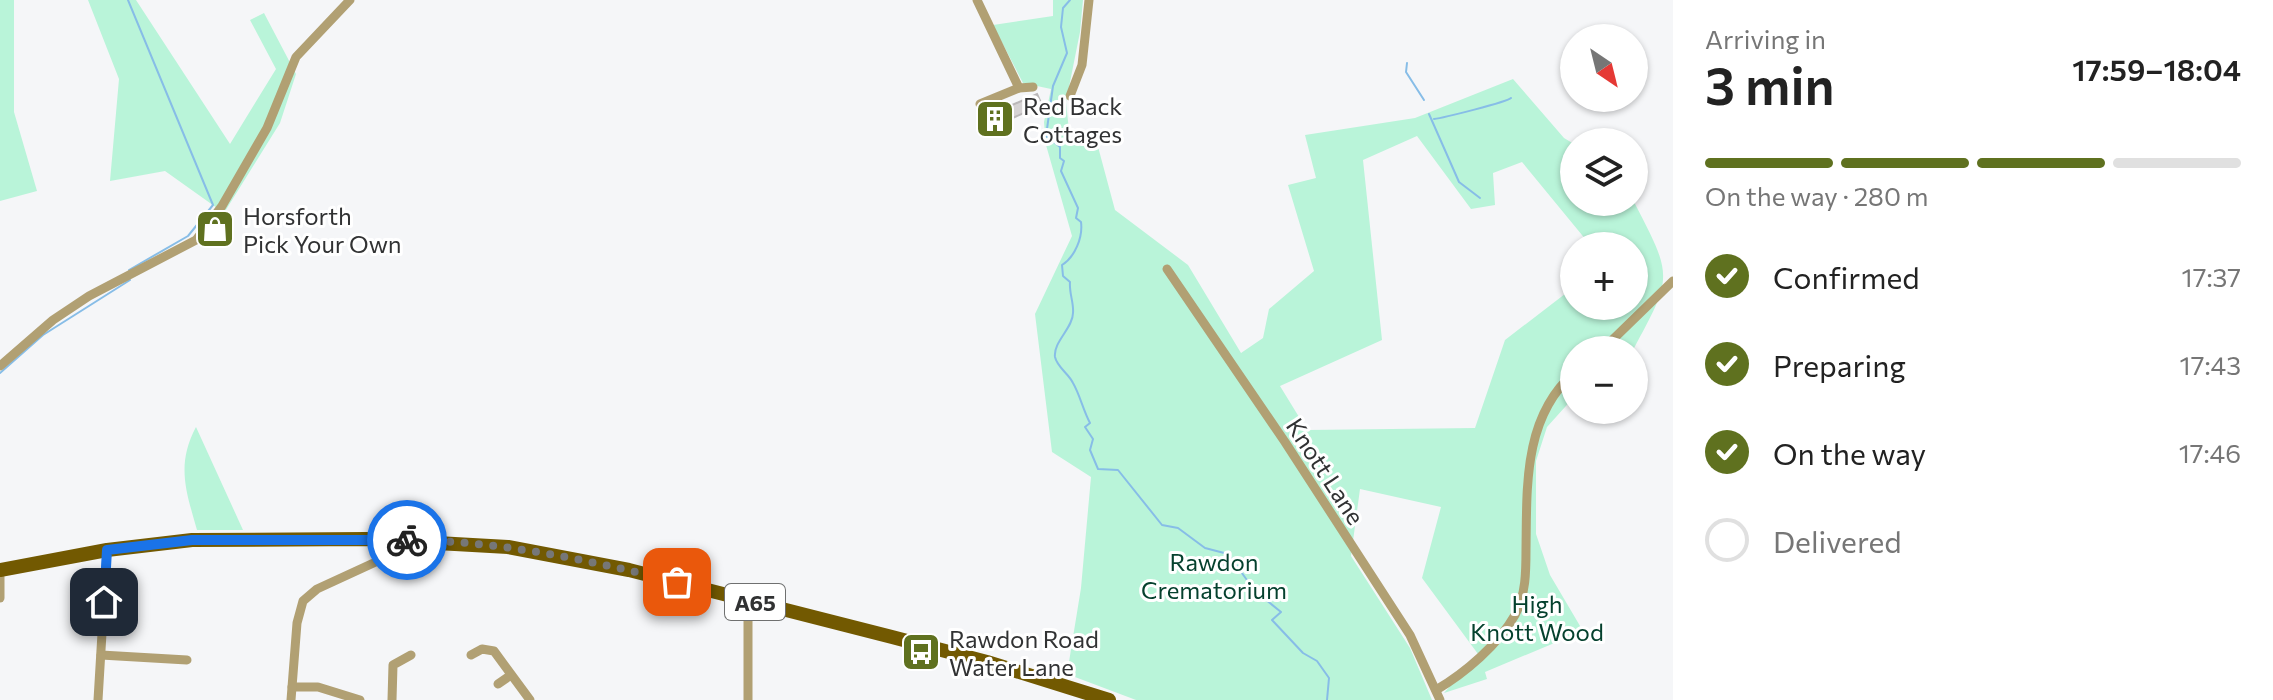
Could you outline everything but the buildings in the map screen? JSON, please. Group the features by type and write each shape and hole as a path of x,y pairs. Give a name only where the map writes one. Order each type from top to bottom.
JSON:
{"main road":[{"name":"A65","path":"0,570 107,550 192,540 473,543 539,551 748,601 987,662 1109,700"}],"street":[{"path":"0,366 53,320 89,296 196,240 222,206 267,128 296,57 350,0"},
{"path":"1070,96 1082,65 1089,0"},
{"path":"978,2 1019,88"},
{"path":"980,104 1019,88 1033,87"},
{"name":"Knott Lane","path":"1167,269 1285,442 1410,635 1440,700"},
{"path":"1616,336 1673,281"},
{"path":"1436,690 1483,653 1515,615 1526,583 1531,451 1540,417 1560,388"},
{"path":"291,700 297,623 303,601 317,589 380,560 384,556 386,540"},
{"path":"98,700 107,550"},
{"path":"0,577 0,598"},
{"path":"748,601 748,700"},
{"path":"471,655 482,649 491,649 530,700"},
{"path":"101,655 187,660"},
{"path":"392,700 393,665 411,655"},
{"path":"498,684 511,675"},
{"path":"292,687 318,687 360,700"}],"green space":[{"path":"0,0 14,0 14,112 37,191 0,201"},
{"path":"88,0 136,0 230,144 276,69 250,20 264,13 296,74 280,123 224,213 165,171 110,181 119,79"},
{"path":"1053,0 1083,0 1066,102 1070,140 1097,143 1115,210 1188,265 1241,353 1263,338 1269,309 1314,271 1288,185 1316,178 1305,135 1415,118 1513,79 1560,133 1560,208 1522,162 1493,173 1495,205 1471,209 1417,136 1363,160 1382,340 1280,386 1307,430 1475,428 1505,340 1560,298 1560,320 1648,320 1648,232 1580,232 1566,216 1641,216 1656,246 1661,262 1663,276 1656,306 1640,336 1560,336 1560,413 1547,427 1536,461 1536,534 1550,575 1583,631 1485,672 1487,679 1444,693 1478,654 1422,578 1441,507 1360,489 1351,556 1410,648 1432,700 1136,700 1067,674 1081,588 1091,477 1052,452 1035,314 1072,236 1046,145 1044,122 1051,89 1023,83 993,25 1053,16"},
{"path":"196,427 243,530 197,530 185,478 186,454"}],"waterway":[{"path":"128,0 213,205 188,236 129,270"},
{"path":"1070,0 1063,8 1061,27 1067,53 1053,86 1046,136 1060,147 1060,158 1064,161 1061,171 1078,208 1076,218 1081,222 1081,228 1074,252 1062,265 1063,276 1070,282 1073,313 1055,351 1056,361 1073,383 1090,423 1085,427 1093,439 1090,450 1098,469 1118,470 1162,525 1178,528 1205,548 1228,554 1255,591 1281,612 1272,620 1303,653 1317,661 1329,678 1327,700"},
{"path":"1407,63 1406,72 1424,100"},
{"path":"1434,119 1511,98"},
{"path":"1429,114 1459,182 1480,198"},
{"path":"0,373 43,335 130,280"}],"way so far":[{"path":"407,540 473,543 539,551 677,582"}],"place":[{"name":"Red Back Cottages","path":"995,119"},
{"name":"Horsforth Pick Your Own","path":"215,229"},
{"name":"Rawdon Road Water Lane","path":"921,652"}],"route":[{"path":"104,602 107,550 192,540 407,540"}],"park label":[{"name":"Rawdon Crematorium","path":"1214,575"},
{"name":"High Knott Wood","path":"1537,617"}]}
